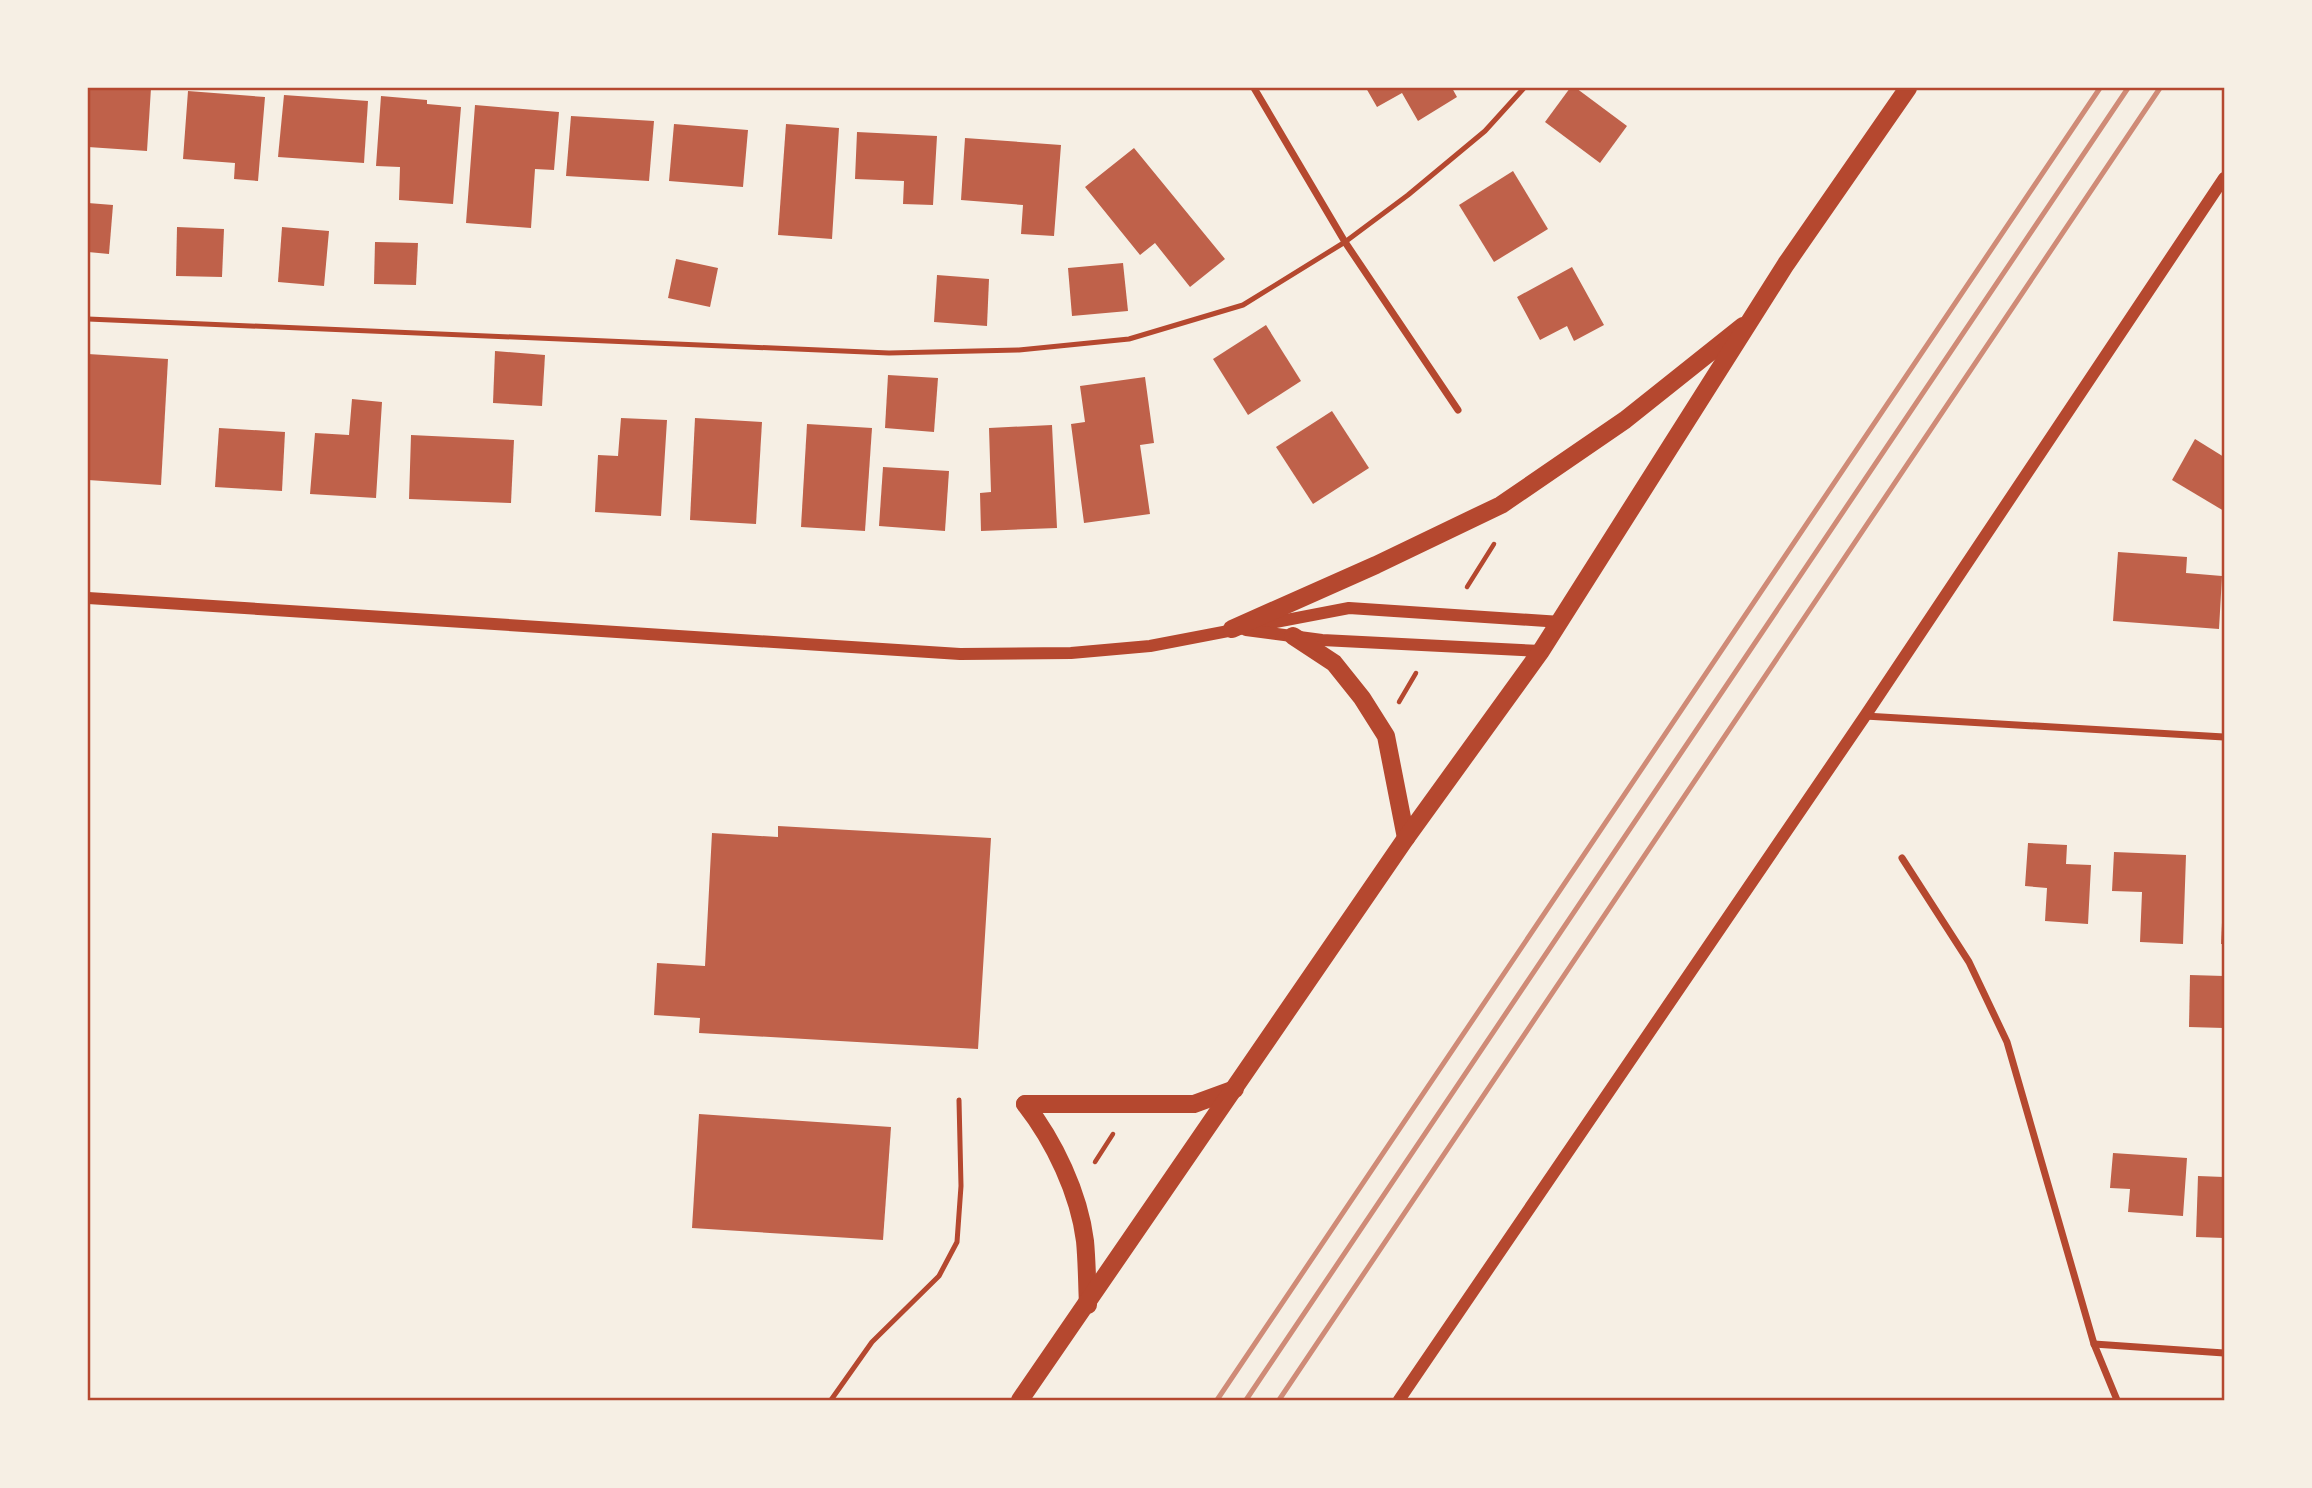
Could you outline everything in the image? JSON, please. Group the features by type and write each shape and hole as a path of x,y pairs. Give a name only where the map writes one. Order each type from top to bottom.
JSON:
{"main road":[{"path":"1020,1401 1406,838 1561,622 1754,317 1908,88"},
{"path":"1232,629 1376,565 1501,505 1625,420 1754,317"},
{"path":"1293,636 1334,663 1363,698 1385,736 1406,838"},
{"path":"1087,1305 1085,1239 1073,1196 1046,1130 1025,1104 1194,1104 1235,1089"}],"street":[{"path":"1254,88 1345,242 1458,410"},
{"path":"1399,1401 1865,716 2224,178"},
{"path":"88,598 960,654 1071,653 1141,647 1349,608 1561,622"},
{"path":"1232,629 1293,636 1541,651"},
{"path":"1865,716 2224,737"},
{"path":"1902,858 1969,962 2007,1042 2094,1345 2117,1401"},
{"path":"2094,1345 2224,1353"}],"lane":[{"path":"88,319 889,353 1019,350 1129,339 1243,305 1345,242 1408,195 1485,131 1524,88"},
{"path":"831,1401 872,1342 939,1276 957,1242 961,1186 959,1100"}],"path":[{"path":"1466,590 1496,540"},
{"path":"1397,705 1417,672"},
{"path":"1088,1173 1116,1129"}],"building":[{"path":"88,88 151,88 147,151 88,147"},
{"path":"1366,88 1452,88 1457,97 1418,121 1402,93 1377,107"},
{"path":"1570,88 1576,88 1627,126 1600,163 1545,122"},
{"path":"188,91 265,97 258,181 234,179 235,163 183,159"},
{"path":"284,95 368,101 364,163 278,157"},
{"path":"381,96 427,100 427,104 461,107 453,204 399,200 400,167 376,166"},
{"path":"475,105 559,112 554,170 535,169 531,228 466,223"},
{"path":"571,116 654,121 649,181 566,176"},
{"path":"674,124 748,130 743,187 669,181"},
{"path":"786,124 839,128 832,239 778,235"},
{"path":"857,132 937,136 933,205 903,204 904,181 855,179"},
{"path":"965,138 1061,145 1054,236 1021,234 1023,205 961,200"},
{"path":"1134,148 1225,259 1190,287 1155,243 1140,255 1085,187"},
{"path":"1513,171 1548,229 1494,262 1459,205"},
{"path":"88,203 113,205 109,254 88,252"},
{"path":"177,227 224,229 222,277 176,276"},
{"path":"282,227 329,231 324,286 278,282"},
{"path":"375,242 418,243 416,285 374,284"},
{"path":"676,259 718,268 710,307 668,298"},
{"path":"1123,263 1128,311 1072,316 1068,268"},
{"path":"1572,267 1604,325 1574,341 1567,326 1540,340 1517,297"},
{"path":"937,275 989,279 987,326 934,322"},
{"path":"1266,325 1301,381 1248,415 1213,359"},
{"path":"495,351 545,355 542,406 493,403"},
{"path":"88,354 168,359 161,485 88,480"},
{"path":"888,375 938,378 934,432 885,428"},
{"path":"1145,377 1154,443 1140,445 1150,514 1084,523 1071,424 1085,422 1080,386"},
{"path":"352,399 382,402 376,498 310,494 315,433 349,435"},
{"path":"1332,411 1369,468 1313,504 1276,447"},
{"path":"621,418 667,420 661,516 595,512 598,455 618,456"},
{"path":"695,418 762,422 756,524 690,520"},
{"path":"807,424 872,428 865,531 801,527"},
{"path":"1052,425 1057,528 981,531 980,493 991,492 989,428"},
{"path":"219,428 285,432 282,491 215,487"},
{"path":"411,435 514,440 511,503 409,499"},
{"path":"2195,439 2224,457 2224,511 2172,480"},
{"path":"883,467 949,471 945,531 879,526"},
{"path":"2118,552 2187,557 2186,573 2222,576 2219,629 2113,621"},
{"path":"778,826 991,838 978,1049 699,1033 700,1018 654,1015 657,963 705,966 712,833 778,837"},
{"path":"2028,843 2067,845 2066,864 2091,865 2088,924 2045,921 2047,888 2025,886"},
{"path":"2114,852 2186,855 2183,944 2140,942 2142,892 2112,891"},
{"path":"2224,923 2224,944 2221,944"},
{"path":"2190,975 2224,976 2224,1028 2189,1027"},
{"path":"699,1114 891,1127 883,1240 692,1228"},
{"path":"2113,1153 2187,1158 2183,1216 2128,1212 2130,1189 2110,1188"},
{"path":"2198,1176 2224,1177 2224,1238 2196,1237"}],"railway":[{"path":"1217,1400 2100,88"},
{"path":"1246,1400 2128,88"},
{"path":"1279,1400 2160,88"}]}
